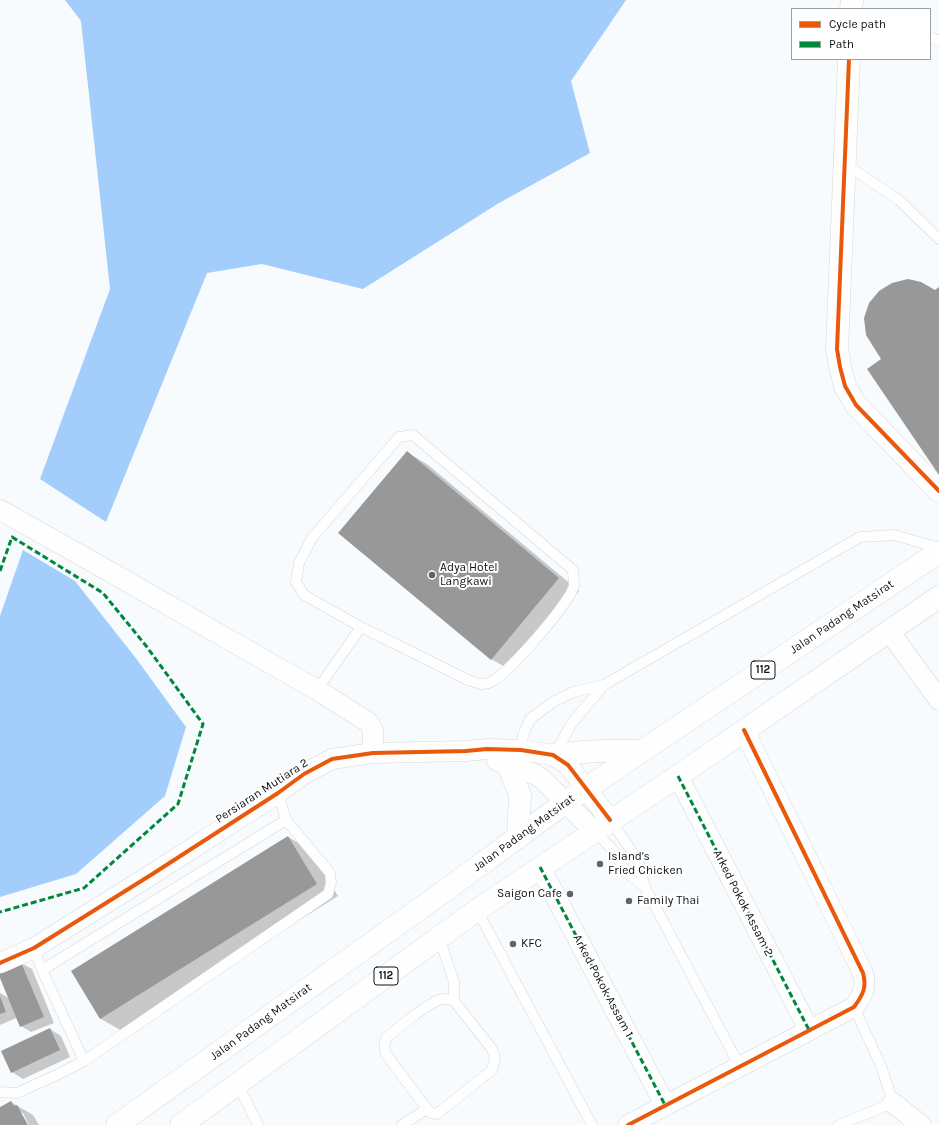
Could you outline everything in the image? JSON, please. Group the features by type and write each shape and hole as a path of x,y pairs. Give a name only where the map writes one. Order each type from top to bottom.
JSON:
{"main road":[{"path":"849,60 837,349 840,367 845,386 856,405 939,490"},
{"name":"Jalan Padang Matsirat","path":"117,1125 586,788 939,552"},
{"name":"112","path":"181,1125 477,910 678,776 939,597"},
{"path":"553,755 585,751 642,751"},
{"path":"514,757 520,795 518,838"}],"street":[{"path":"2,511 317,690 368,722 373,730 373,753"},
{"path":"889,631 939,700"},
{"path":"628,1125 854,1007 861,998 865,989 863,973 744,730"},
{"name":"Persiaran Mutiara 2","path":"0,963 34,948 154,873 304,774 332,759 373,753 466,751 514,757 553,755 568,765 586,788 602,826"},
{"name":"Persiaran Mutiara 2","path":"514,757 542,779 566,802 602,826"},
{"name":"Arked Pokok Assam 2","path":"678,776 809,1030"},
{"name":"Arked Pokok Assam 1","path":"540,867 665,1105"},
{"path":"893,1103 920,1125"}],"lane":[{"path":"845,164 899,200 939,239"},
{"path":"413,435 573,570 574,586 567,600 517,660 492,682 481,685 361,627 304,595 296,582 299,563 312,538 399,436 413,435"},
{"path":"514,757 530,719 553,702 573,692 604,685 860,537 894,534 939,548"},
{"path":"317,690 361,627"},
{"path":"553,755 572,724 604,685"},
{"path":"0,1092 18,1092 61,1073 84,1060 328,894 331,883 330,873 286,820 278,792"},
{"path":"42,970 286,820"},
{"path":"602,826 638,860 645,887 740,1067"},
{"path":"602,826 612,850 626,872 645,887"},
{"path":"477,910 592,1125"},
{"path":"439,937 454,982 454,1001"},
{"path":"34,948 42,970 84,1060"},
{"path":"447,998 454,1001 492,1049 495,1059 492,1070 437,1114 432,1113 427,1109 386,1054 384,1045 386,1040 400,1026 437,1000 447,998"},
{"path":"839,1125 893,1103 881,1066 854,1007"},
{"path":"238,1085 258,1125"},
{"path":"402,1125 427,1109"}],"water":[{"path":"65,0 626,0 571,81 590,153 499,203 363,289 262,264 207,273 106,522 40,479 110,289 81,21"},
{"path":"23,550 75,581 135,657 186,727 165,796 76,874 0,897 0,616"}],"building":[{"path":"908,279 921,282 935,290 939,287 939,475 867,369 881,359 866,335 864,318 869,303 879,291 892,283"},
{"path":"407,451 559,578 491,660 338,533"},
{"path":"288,836 317,884 100,1019 71,971"},
{"path":"21,962 44,1017 20,1027 0,978 0,971"},
{"path":"0,996 6,1012 0,1014"},
{"path":"50,1028 60,1050 11,1073 1,1051"},
{"path":"11,1101 14,1106 17,1105 28,1125 0,1125 0,1107"}],"marked path":[{"path":"0,571 12,537 103,593 147,647 203,724 178,804 84,888 0,912"},
{"path":"678,776 809,1030"},
{"path":"540,867 665,1105"}],"cycle path":[{"path":"849,60 837,349 840,367 845,386 856,405 939,491"},
{"path":"628,1125 854,1007 860,999 863,991 865,983 863,973 744,730"},
{"path":"0,963 34,948 154,873 278,793 304,774 332,759 373,753 466,751 487,749 521,750 553,755 568,765 610,820"}],"place":[{"name":"Adya Hotel Langkawi","path":"432,575"},
{"name":"Island's Fried Chicken","path":"600,864"},
{"name":"Saigon Cafe","path":"570,894"},
{"name":"Family Thai","path":"629,901"},
{"name":"KFC","path":"513,944"}]}
